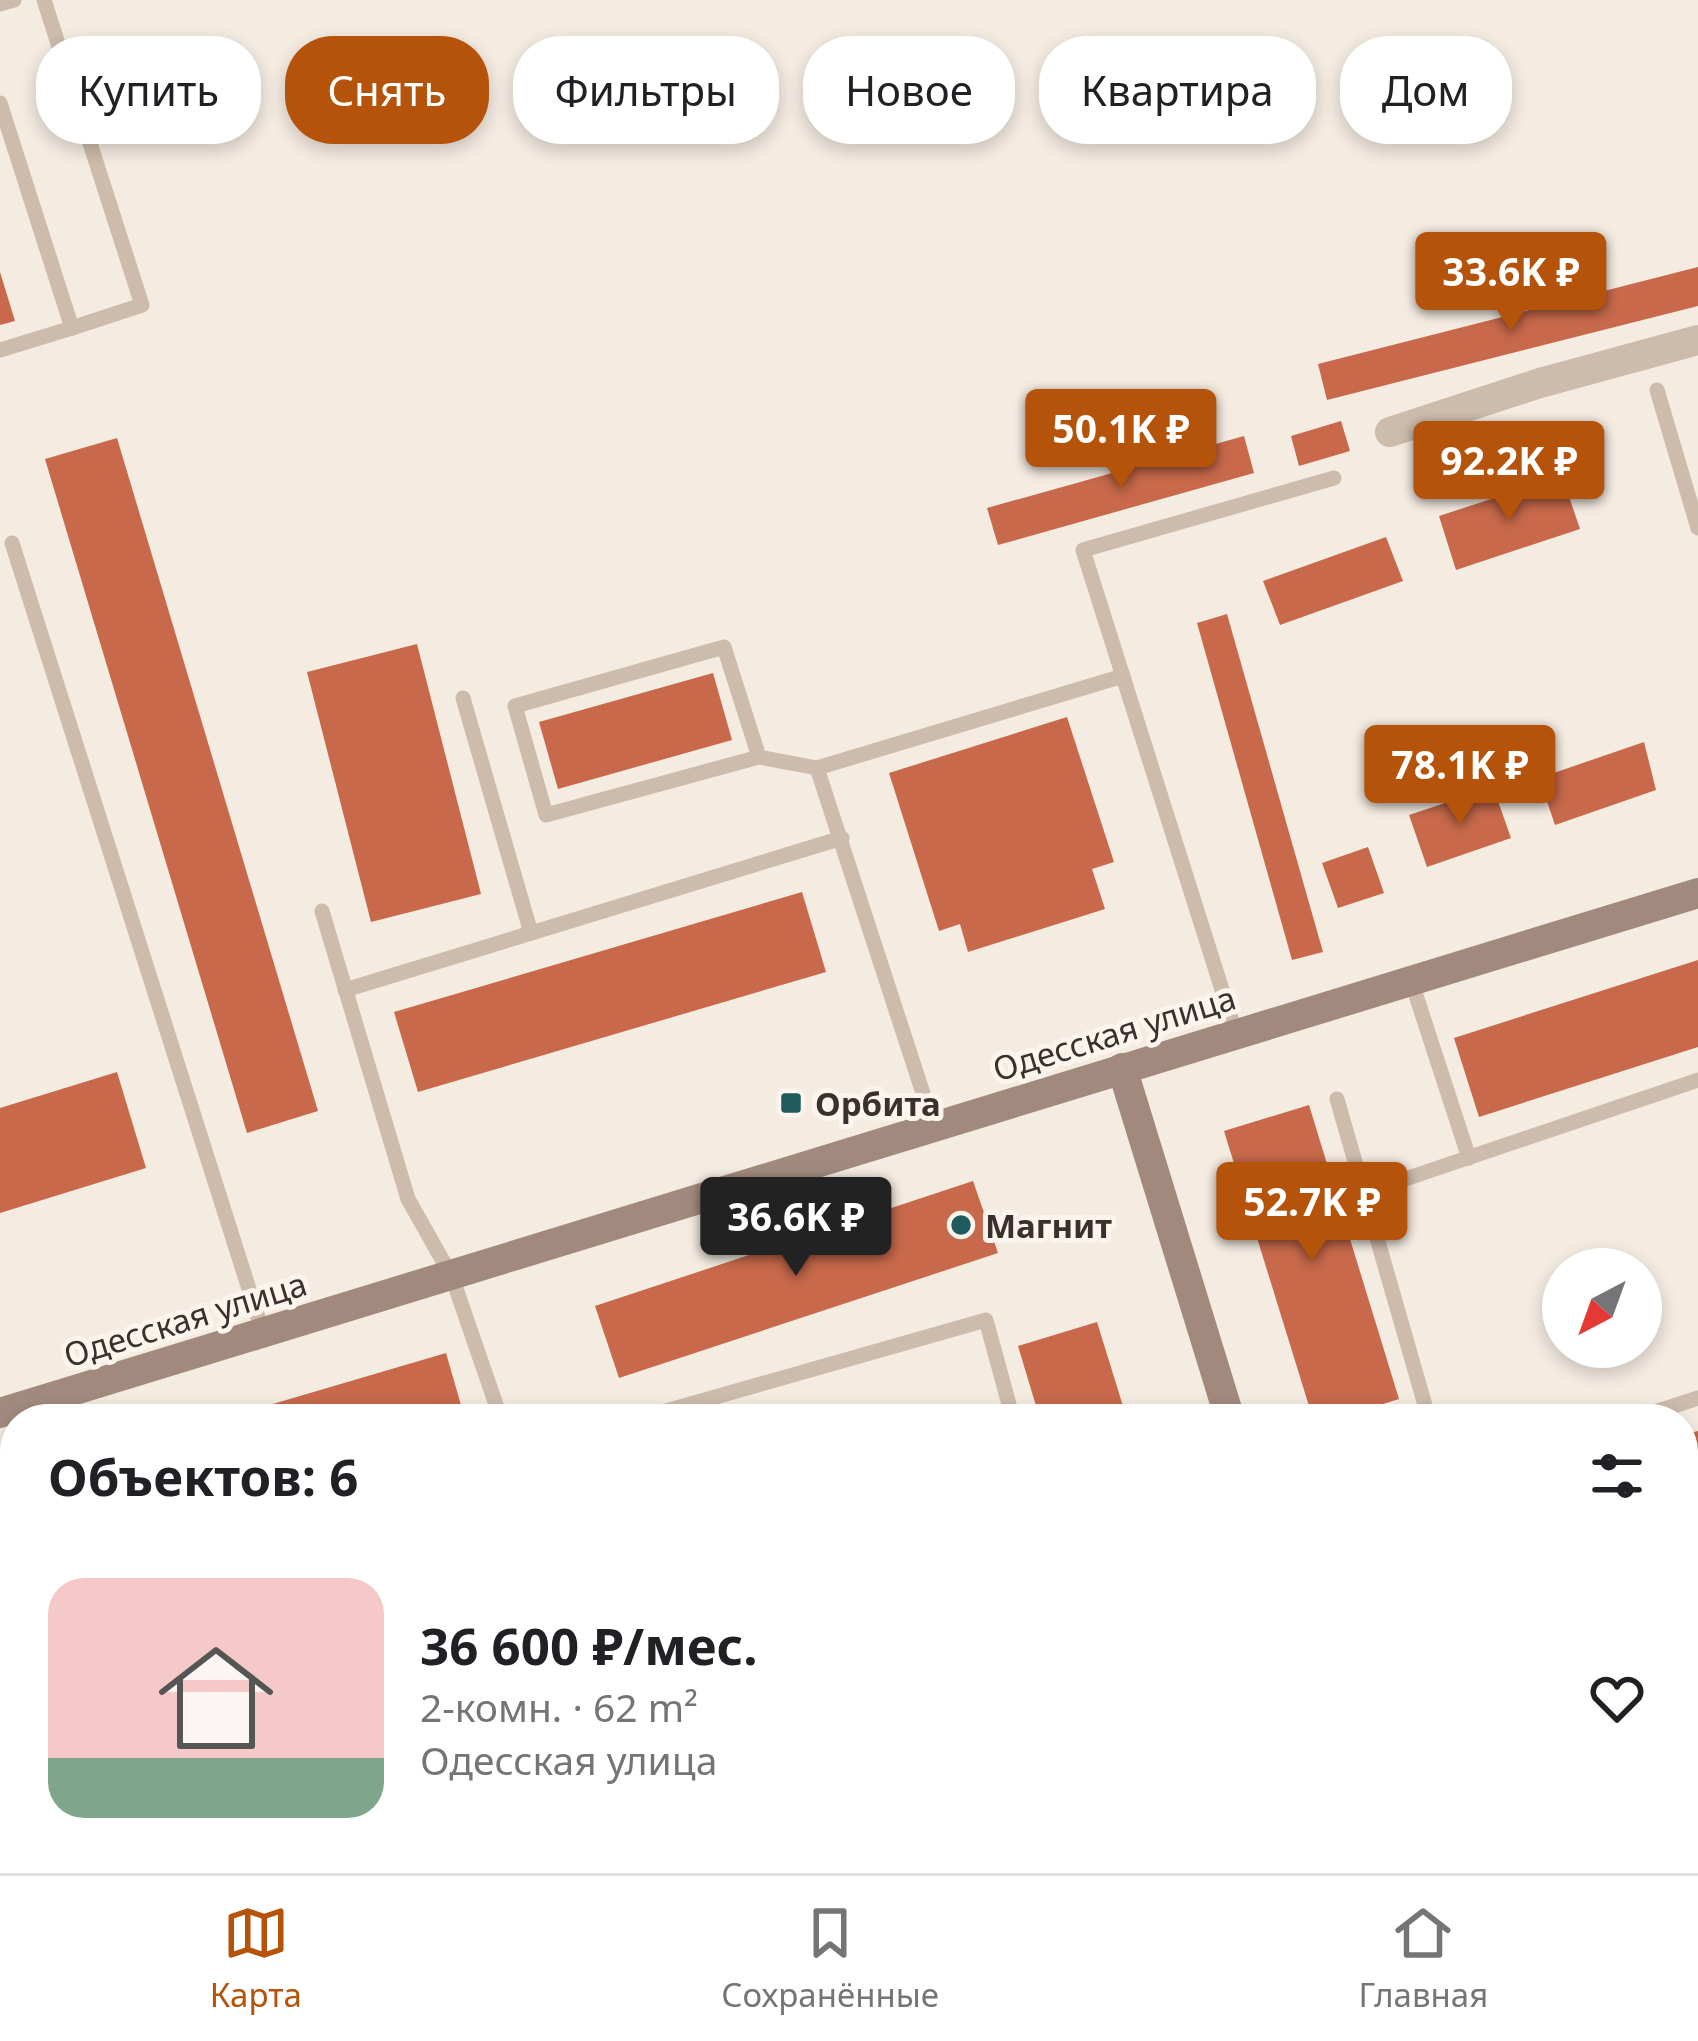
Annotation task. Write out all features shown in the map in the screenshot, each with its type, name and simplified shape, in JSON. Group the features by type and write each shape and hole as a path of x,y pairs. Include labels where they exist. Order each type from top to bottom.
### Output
{"street":[{"path":"1390,432 1540,382 1698,340"},
{"name":"Одесская улица","path":"30,1404 1698,893"},
{"path":"1122,1068 1225,1404"}],"lane":[{"path":"0,4 14,0"},
{"path":"0,350 142,305 44,0"},
{"path":"0,104 72,328"},
{"path":"1657,390 1698,528"},
{"path":"1236,1034 1083,550 1334,478"},
{"path":"12,543 263,1333"},
{"path":"759,758 724,646 515,706 545,815 759,758 817,768 1123,676"},
{"path":"464,698 531,933"},
{"path":"817,768 933,1124"},
{"path":"345,990 842,838"},
{"path":"322,911 407,1199 452,1276 497,1404"},
{"path":"1412,980 1469,1158"},
{"path":"1364,1193 1698,1080"},
{"path":"1337,1099 1425,1404"},
{"path":"691,1404 986,1320 1009,1404"}],"building":[{"path":"1698,267 1698,306 1327,400 1318,364"},
{"path":"0,272 15,321 0,325"},
{"path":"1341,421 1350,451 1299,466 1291,436"},
{"path":"1244,436 1254,473 998,545 987,508"},
{"path":"117,438 318,1111 247,1133 45,459"},
{"path":"1562,476 1580,529 1456,570 1439,516"},
{"path":"1386,537 1403,581 1280,625 1263,581"},
{"path":"1227,614 1323,952 1292,960 1197,623"},
{"path":"417,644 481,894 371,922 307,672"},
{"path":"713,673 732,740 558,789 539,722"},
{"path":"1067,717 1114,862 1092,869 1105,909 968,952 960,924 939,931 889,773"},
{"path":"1644,742 1656,790 1555,825 1539,778"},
{"path":"1493,787 1511,838 1427,867 1409,815"},
{"path":"1368,847 1384,893 1338,908 1322,863"},
{"path":"802,892 826,972 418,1092 394,1012"},
{"path":"1698,960 1698,1047 1479,1117 1454,1038"},
{"path":"117,1072 146,1168 0,1213 0,1108"},
{"path":"1309,1105 1399,1399 1383,1404 1308,1404 1224,1131"},
{"path":"973,1181 998,1253 619,1378 595,1306"},
{"path":"1097,1322 1122,1404 1035,1404 1018,1346"},
{"path":"446,1353 461,1404 273,1404"}],"place":[{"name":"Орбита","path":"791,1103"},
{"name":"Магнит","path":"961,1225"}]}
